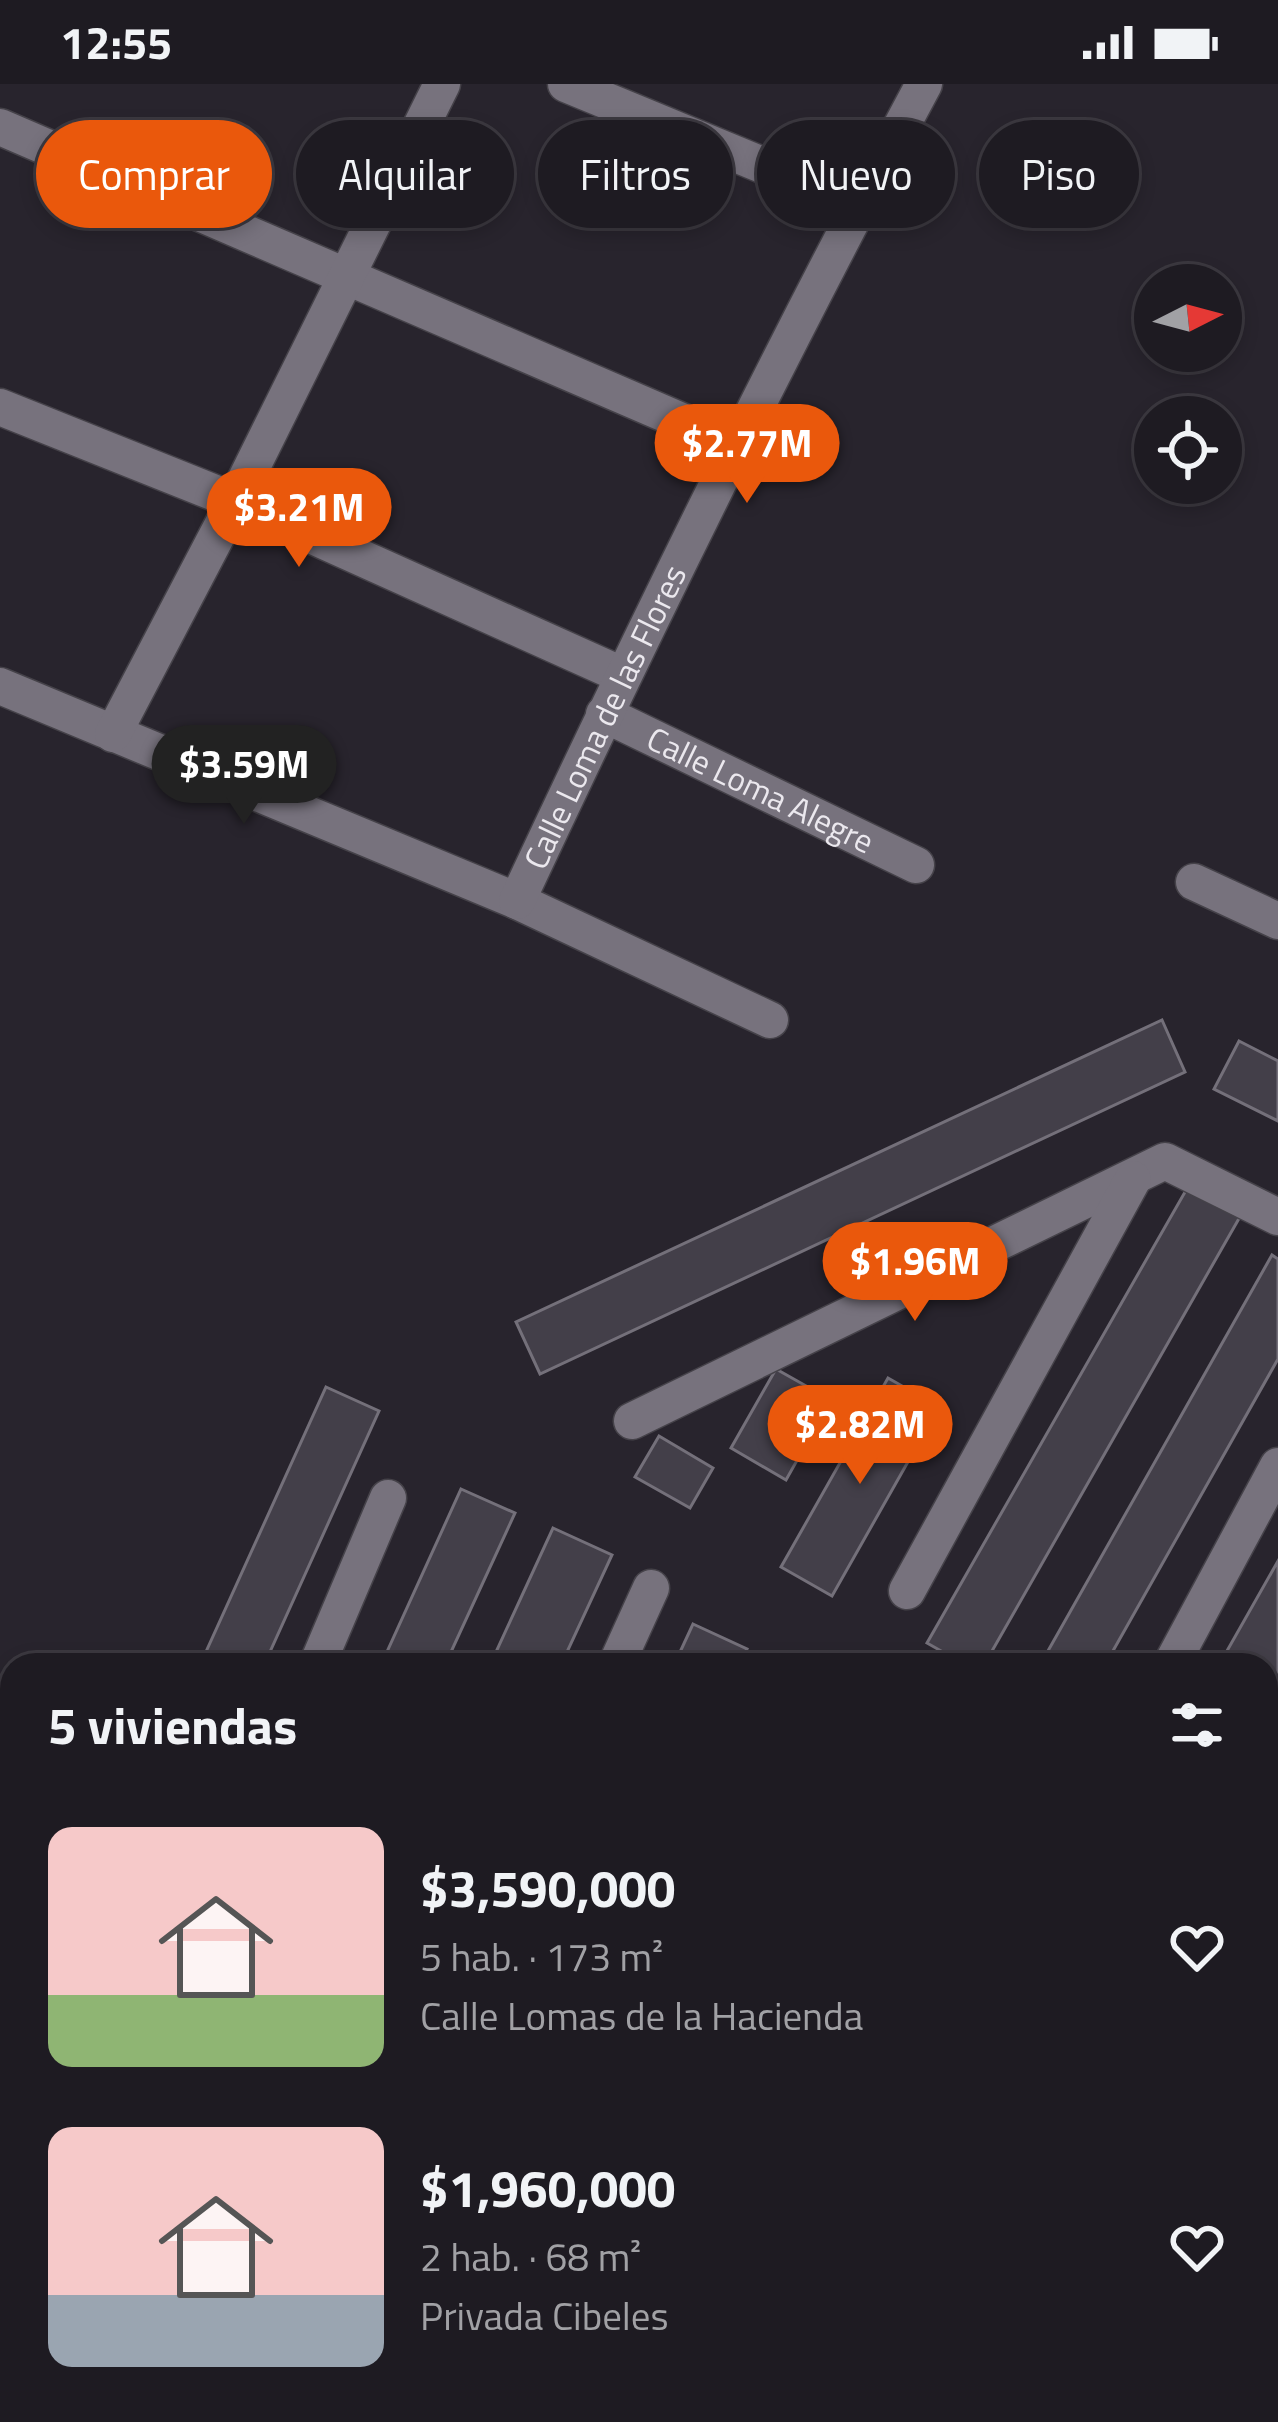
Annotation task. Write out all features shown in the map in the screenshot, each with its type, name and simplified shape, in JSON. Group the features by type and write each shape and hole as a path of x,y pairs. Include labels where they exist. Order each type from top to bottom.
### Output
{"street":[{"path":"112,734 235,501 442,84"},
{"path":"566,84 757,163"},
{"name":"Calle Loma de las Flores","path":"905,120 924,84"},
{"path":"0,128 737,445"},
{"name":"Calle Loma de las Flores","path":"517,901 622,676 847,228"},
{"path":"0,406 235,501 622,676"},
{"path":"0,686 517,901 770,1020"},
{"name":"Calle Loma Alegre","path":"604,714 916,865"},
{"path":"1194,882 1278,921"},
{"path":"632,1420 1165,1161 1278,1217"},
{"path":"907,1591 1133,1179"},
{"path":"1177,1653 1278,1466"},
{"path":"322,1653 388,1498"},
{"path":"621,1653 651,1588"}],"building":[{"path":"1162,1020 1185,1072 540,1374 516,1322"},
{"path":"1239,1041 1278,1061 1278,1121 1214,1089"},
{"path":"1189,1185 1241,1215 991,1653 945,1653 927,1643"},
{"path":"1272,1255 1278,1259 1278,1359 1112,1653 1047,1653"},
{"path":"776,1369 831,1400 786,1480 731,1448"},
{"path":"888,1378 939,1407 832,1596 781,1567"},
{"path":"326,1387 379,1411 269,1653 205,1653"},
{"path":"659,1436 713,1468 690,1508 635,1477"},
{"path":"461,1489 515,1513 451,1653 386,1653"},
{"path":"553,1528 612,1555 567,1653 496,1653"},
{"path":"1278,1561 1278,1653 1226,1653"},
{"path":"693,1624 747,1649 745,1653 680,1653"}]}
